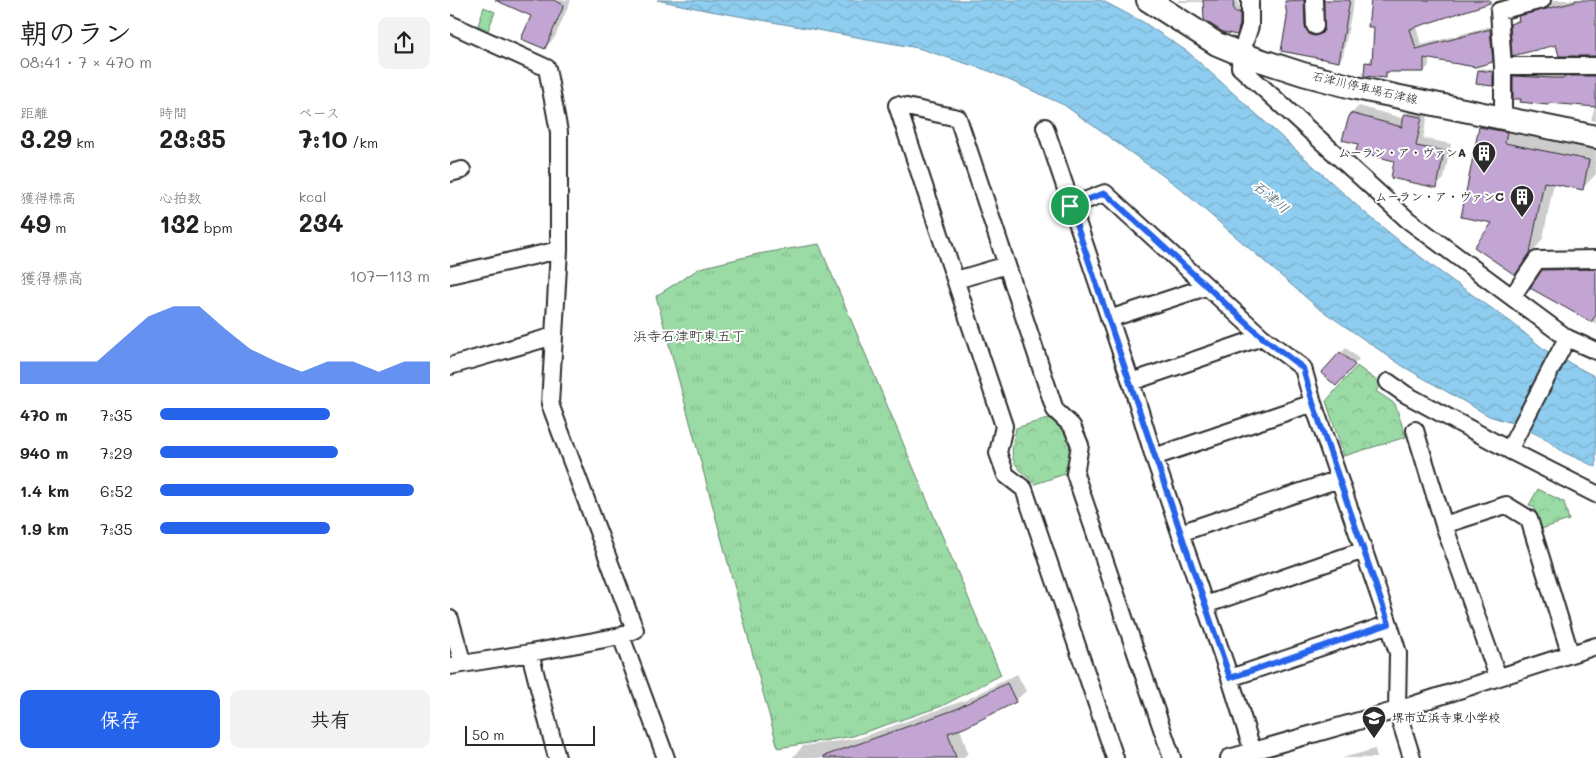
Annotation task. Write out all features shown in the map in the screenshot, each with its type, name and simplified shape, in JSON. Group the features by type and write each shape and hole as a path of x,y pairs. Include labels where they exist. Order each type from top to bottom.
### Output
{"main road":[{"name":"石津川停車場石津線","path":"1148,0 1217,44 1241,54 1303,74 1356,88 1596,137"}],"street":[{"path":"1250,0 1250,26 1241,54 1240,67 1408,220 1567,338 1596,351"},
{"path":"1314,0 1315,26"},
{"path":"1503,117 1503,66 1499,11 1542,0"},
{"path":"450,24 547,68 559,132 559,250 550,404 635,630 622,636 530,654 456,665 450,619"},
{"path":"1503,66 1596,66"},
{"path":"1115,758 1024,490 1006,475 998,453 1004,426 898,105 958,118 1055,410 1072,426 1080,445 1075,474 1172,758"},
{"path":"1045,127 1070,206 1131,382 1154,457 1230,678 1253,752"},
{"path":"1070,206 1105,193 1262,337 1303,368 1313,403 1398,654 1398,710 1412,758"},
{"path":"450,275 559,250"},
{"path":"1512,297 1537,260 1596,259"},
{"path":"956,280 1007,265"},
{"path":"1109,319 1206,287"},
{"path":"450,366 554,336"},
{"path":"1131,382 1262,337"},
{"path":"1509,450 1567,338"},
{"path":"1388,382 1405,394 1596,494"},
{"path":"1154,457 1313,403"},
{"path":"1416,430 1444,525 1498,677"},
{"path":"1180,533 1339,479"},
{"path":"1444,525 1506,505 1529,519 1570,653"},
{"path":"1205,605 1364,550"},
{"path":"1230,678 1389,624"},
{"path":"622,636 666,758"},
{"path":"1229,758 1398,710 1596,646"},
{"path":"530,654 557,758"}],"green space":[{"path":"484,7 495,12 487,33 477,29"},
{"path":"819,244 1001,675 942,706 853,736 778,748 656,296 700,268 758,254"},
{"path":"1357,366 1381,384 1376,391 1395,404 1406,437 1344,456 1326,401"},
{"path":"1049,418 1063,432 1069,442 1070,448 1065,474 1035,484 1020,470 1014,460 1012,447 1016,428"},
{"path":"1538,489 1564,502 1569,520 1541,529 1534,507 1529,505"}],"water":[{"name":"石津川","path":"657,0 1101,0 1143,22 1188,52 1363,211 1397,239 1511,322 1545,350 1596,377 1596,467 1563,452 1546,439 1518,425 1489,416 1404,367 1317,307 1176,185 1064,105 989,71 918,48"}],"building":[{"path":"495,0 554,0 564,5 545,49 521,39 531,16"},
{"path":"1203,0 1233,0 1234,12 1240,12 1240,24 1237,35 1223,32 1204,19"},
{"path":"1304,0 1305,27 1310,35 1315,36 1321,34 1324,30 1324,0 1350,0 1339,62 1281,51 1287,18 1285,1"},
{"path":"1371,0 1490,0 1490,3 1410,29 1416,49 1490,29 1493,62 1475,67 1424,58 1424,72 1386,72 1386,78 1364,76 1365,62 1372,63 1374,27 1368,27"},
{"path":"1575,0 1596,0 1596,56 1559,56 1556,45 1512,56 1510,24 1519,21 1518,16 1575,2"},
{"path":"1478,70 1493,72 1493,86 1476,84"},
{"path":"1513,76 1565,78 1564,76 1596,76 1596,107 1520,102 1521,99 1513,99"},
{"path":"1350,113 1402,127 1404,114 1422,117 1416,146 1444,151 1437,188 1391,178 1394,161 1356,151 1358,144 1342,140"},
{"path":"1479,127 1507,132 1505,143 1589,160 1583,190 1544,182 1530,253 1515,275 1474,247 1492,223 1461,217"},
{"path":"1596,269 1596,315 1591,322 1530,288 1542,270"},
{"path":"1340,352 1355,365 1336,386 1321,373"},
{"path":"1007,683 1016,702 964,728 948,733 956,758 824,758 824,756 954,710"}],"place":[{"name":"ムーラン・ア・ヴァンA","path":"1484,174"},
{"name":"ムーラン・ア・ヴァンC","path":"1522,218"},
{"name":"堺市立浜寺東小学校","path":"1374,739"}],"district":[{"name":"浜寺石津町東五丁","path":"689,336"}],"route":[{"path":"1105,193 1262,337 1303,368 1313,403 1389,624 1230,678 1070,206 1105,193"}]}
